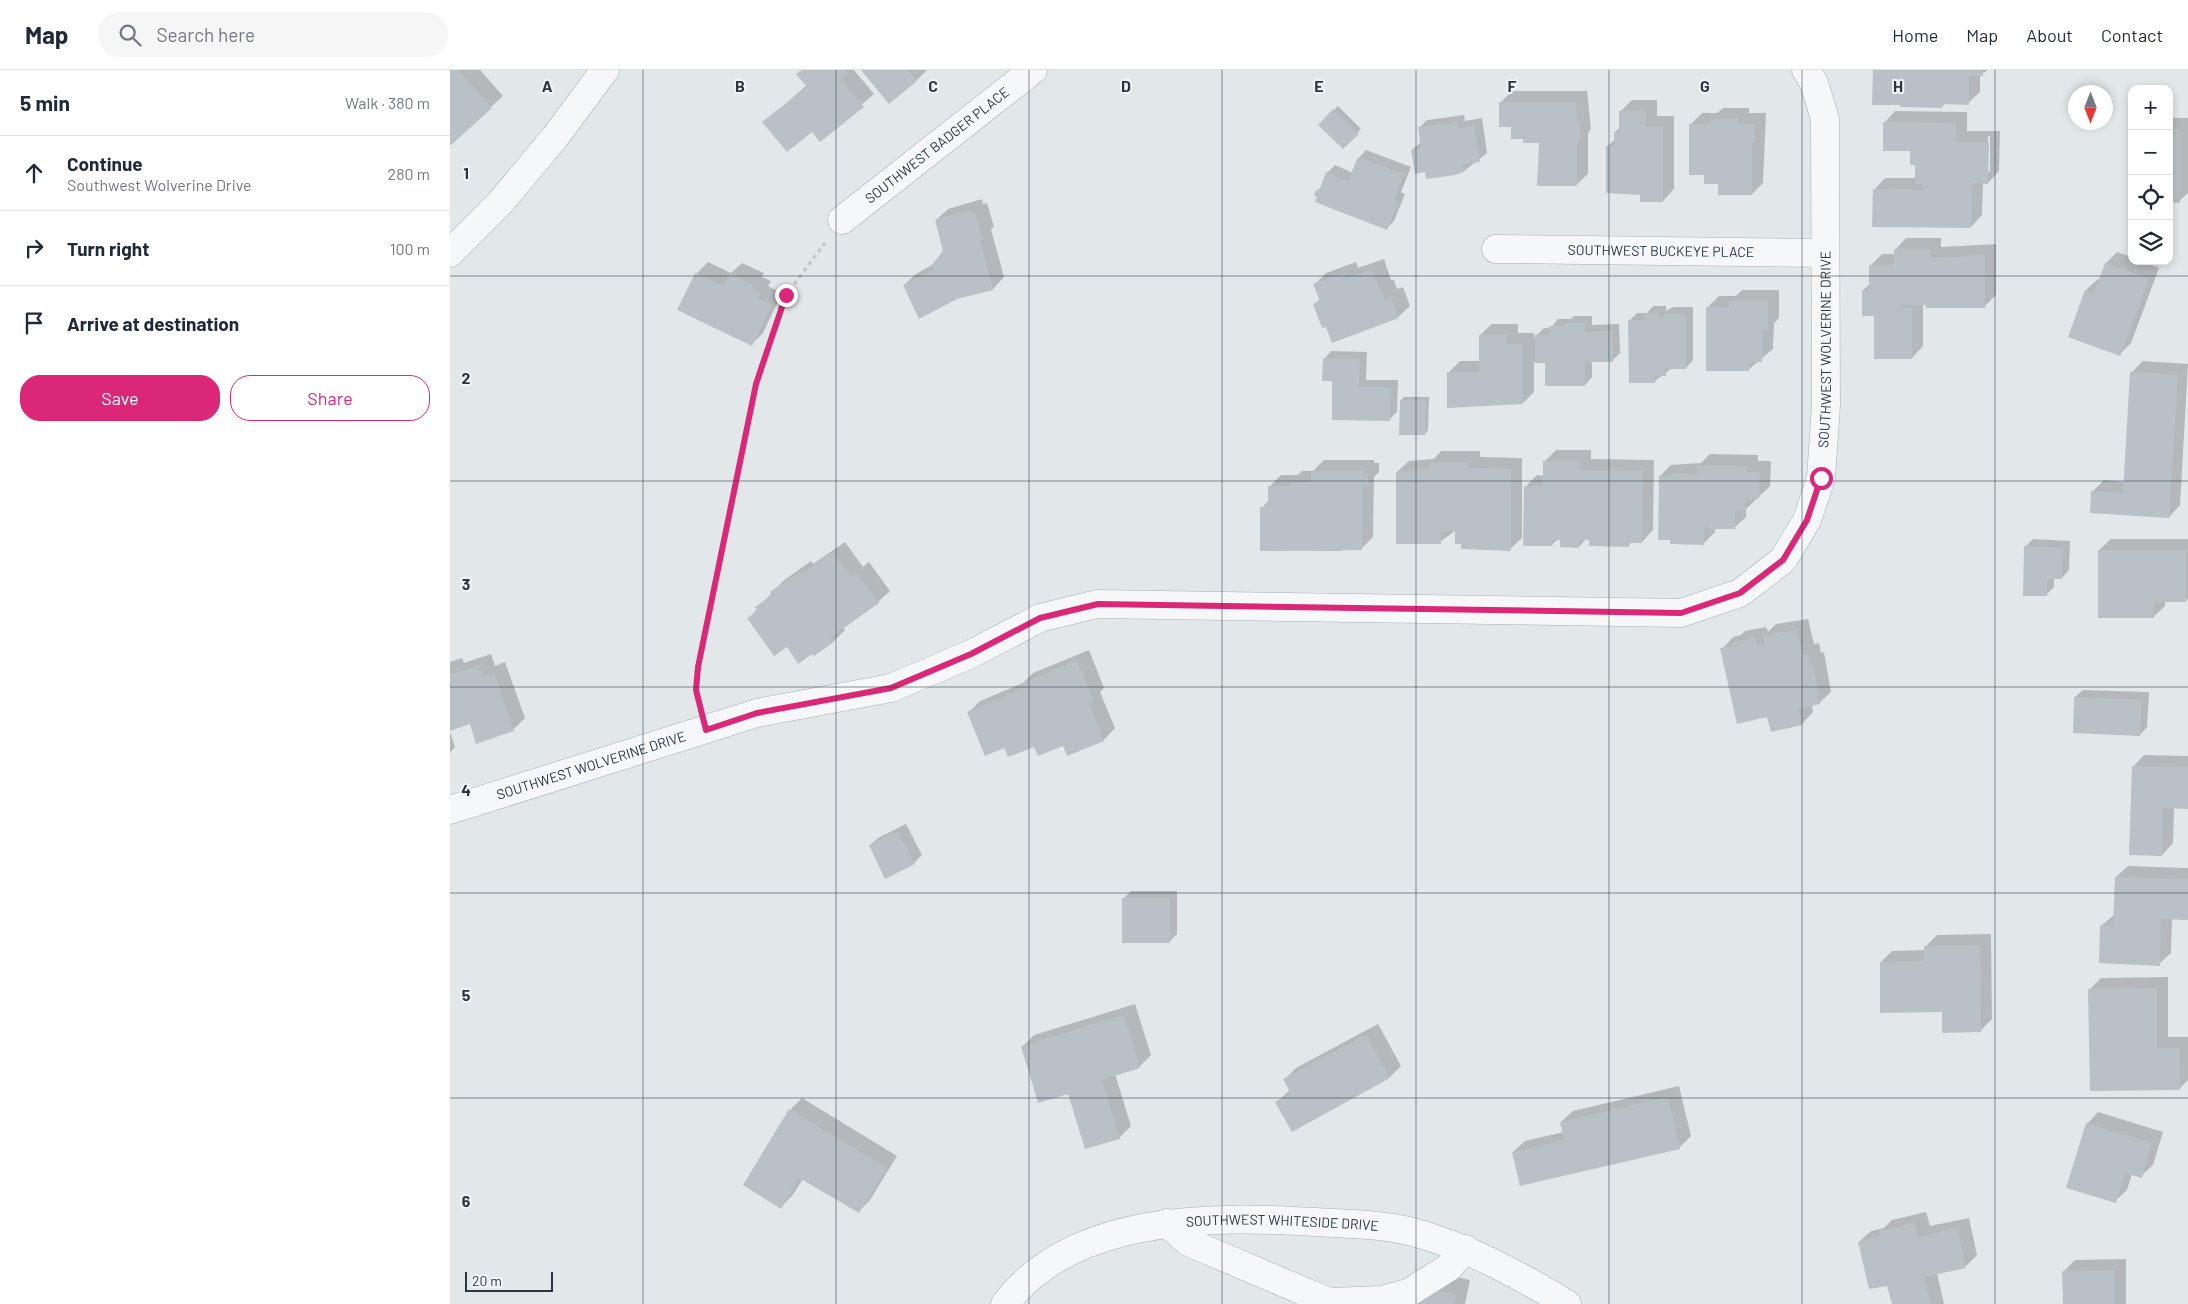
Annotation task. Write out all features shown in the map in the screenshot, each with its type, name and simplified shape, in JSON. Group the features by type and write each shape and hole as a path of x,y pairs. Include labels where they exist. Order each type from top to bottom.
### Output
{"street":[{"path":"450,253 500,203 555,137 604,70"},
{"name":"SOUTHWEST BADGER PLACE","path":"842,220 1032,70"},
{"name":"SOUTHWEST WOLVERINE DRIVE","path":"450,810 757,713 891,688 971,654 1040,618 1098,604 1681,613 1740,593 1783,560 1807,520 1821,478 1826,405 1825,119 1814,83 1806,70"},
{"name":"SOUTHWEST BUCKEYE PLACE","path":"1496,249 1825,254"},
{"name":"SOUTHWEST WHITESIDE DRIVE","path":"1006,1304 1013,1294 1043,1268 1066,1254 1106,1237 1140,1227 1167,1223 1274,1219 1376,1226 1412,1232 1466,1249 1567,1304"},
{"path":"1167,1223 1188,1242 1329,1302 1382,1300 1408,1293 1448,1268 1466,1249"}],"path":[{"path":"706,730 696,690 698,667 756,384 786,295 842,220"}],"building":[{"path":"450,70 458,70 492,108 450,146"},
{"path":"802,70 846,70 848,73 841,79 864,107 820,142 812,132 787,152 762,122 807,87 796,74"},
{"path":"861,70 908,70 917,81 889,104"},
{"path":"1873,70 1983,70 1983,76 1969,76 1969,105 1942,104 1942,108 1900,107 1900,105 1872,105"},
{"path":"1499,102 1576,102 1577,121 1580,121 1580,142 1577,142 1577,186 1537,186 1539,143 1523,143 1523,139 1511,139 1511,127 1499,127"},
{"path":"1333,109 1359,134 1343,149 1318,125"},
{"path":"1619,111 1646,111 1646,127 1663,127 1663,202 1640,202 1640,195 1606,193 1606,146 1614,146 1614,132 1619,132"},
{"path":"1710,119 1738,119 1738,124 1755,124 1755,143 1752,143 1752,195 1718,195 1718,184 1704,184 1704,175 1689,175 1689,124 1710,124"},
{"path":"1457,122 1458,128 1474,125 1480,162 1463,165 1464,172 1455,175 1426,179 1425,172 1415,174 1411,150 1421,148 1418,127"},
{"path":"1883,122 1956,123 1956,142 1989,142 1988,184 1972,183 1971,228 1872,227 1873,189 1923,190 1923,184 1915,184 1915,165 1910,165 1910,151 1883,151"},
{"path":"2173,129 2180,129 2180,203 2173,203"},
{"path":"1358,157 1404,174 1394,200 1398,202 1387,230 1315,202 1317,197 1314,196 1316,190 1319,191 1326,172 1348,181"},
{"path":"971,210 972,214 975,213 983,239 980,240 993,290 957,299 919,319 903,285 935,269 931,266 943,251 935,220"},
{"path":"1894,249 1930,249 1930,258 1985,255 1985,308 1926,308 1926,305 1900,305 1900,308 1912,308 1912,359 1874,359 1874,316 1862,316 1862,290 1869,290 1869,265 1894,265"},
{"path":"2105,263 2149,279 2120,356 2068,337 2085,290 2094,293"},
{"path":"1372,269 1380,291 1382,291 1385,299 1391,297 1399,318 1332,343 1326,327 1322,328 1313,304 1320,301 1313,284 1345,273 1347,279"},
{"path":"695,273 723,286 730,273 754,285 752,289 760,293 758,298 772,305 752,346 677,310"},
{"path":"1729,301 1768,301 1768,330 1763,330 1762,362 1749,362 1749,371 1706,371 1706,307 1729,308"},
{"path":"1644,313 1659,313 1659,318 1664,317 1664,314 1686,314 1686,369 1666,369 1666,376 1655,376 1655,383 1629,383 1628,320 1645,320"},
{"path":"1565,323 1585,323 1585,332 1612,331 1613,362 1585,362 1585,386 1545,386 1545,363 1535,363 1535,335 1550,335 1549,326 1565,326"},
{"path":"1479,335 1507,335 1507,344 1523,344 1523,404 1447,408 1447,372 1479,372"},
{"path":"1323,358 1360,359 1359,387 1391,387 1390,421 1332,420 1332,381 1322,381"},
{"path":"2130,372 2178,375 2169,518 2090,513 2091,491 2123,493"},
{"path":"1400,400 1426,400 1425,435 1399,435"},
{"path":"1543,461 1580,461 1580,470 1643,471 1642,543 1629,543 1629,547 1589,546 1589,540 1579,540 1579,548 1560,547 1560,540 1553,540 1552,546 1523,546 1524,486 1543,487"},
{"path":"1429,462 1469,462 1469,468 1511,469 1511,551 1461,549 1461,544 1455,544 1455,531 1441,531 1441,544 1396,544 1396,472 1429,469"},
{"path":"1697,465 1747,466 1747,472 1760,472 1759,499 1746,498 1745,511 1735,511 1735,529 1710,529 1710,527 1704,527 1704,545 1670,544 1670,540 1658,540 1659,476 1671,476 1671,473 1697,474"},
{"path":"1311,471 1363,471 1363,474 1368,474 1368,485 1363,485 1362,550 1260,551 1260,507 1268,507 1268,486 1290,486 1290,482 1311,482"},
{"path":"2024,546 2063,548 2062,579 2047,579 2047,596 2023,596"},
{"path":"2098,550 2186,550 2186,602 2154,602 2154,618 2098,618"},
{"path":"833,552 851,577 857,573 879,603 831,637 834,642 814,656 812,654 798,664 787,647 774,656 747,618 758,611 755,607 772,595 770,592"},
{"path":"1797,630 1803,655 1808,654 1810,664 1813,663 1820,704 1799,709 1802,725 1771,732 1767,717 1737,724 1720,648 1733,646 1732,643 1755,637 1757,646 1765,645 1763,635"},
{"path":"1077,660 1094,701 1089,703 1104,741 1067,756 1063,746 1038,756 1034,747 1008,757 1004,748 985,756 967,712 1021,689 1020,684"},
{"path":"479,665 484,676 494,673 514,731 476,744 470,724 450,731 450,668 452,674"},
{"path":"2074,697 2142,700 2140,736 2073,733"},
{"path":"2132,766 2188,767 2188,809 2163,808 2162,856 2129,855"},
{"path":"898,831 915,864 885,879 869,845"},
{"path":"2115,877 2188,879 2188,920 2161,919 2160,966 2099,963 2100,925 2113,926"},
{"path":"1122,898 1170,898 1170,943 1122,943"},
{"path":"1980,945 1981,1032 1942,1033 1942,1012 1880,1013 1880,962 1924,961 1924,946"},
{"path":"2157,988 2157,1048 2179,1048 2180,1090 2090,1091 2088,989"},
{"path":"1124,1015 1140,1068 1102,1080 1120,1139 1085,1149 1068,1094 1038,1103 1021,1046"},
{"path":"1366,1034 1390,1078 1292,1132 1275,1102 1291,1094 1283,1079"},
{"path":"1668,1097 1680,1149 1520,1186 1512,1152 1564,1140 1560,1122"},
{"path":"789,1109 887,1168 859,1213 799,1178 781,1209 743,1185"},
{"path":"2086,1123 2152,1143 2142,1178 2125,1173 2116,1203 2066,1188"},
{"path":"1915,1223 1918,1237 1957,1228 1966,1268 1924,1277 1931,1304 1892,1304 1887,1286 1869,1289 1858,1242 1880,1237 1879,1231"},
{"path":"2115,1270 2115,1304 2063,1304 2062,1271"},
{"path":"1412,1285 1456,1295 1454,1304 1408,1304"}],"route":[{"path":"786,295 756,384 698,667 696,690 706,730 757,713 891,688 971,654 1040,618 1098,604 1681,613 1740,593 1783,560 1807,520 1821,478"}]}
